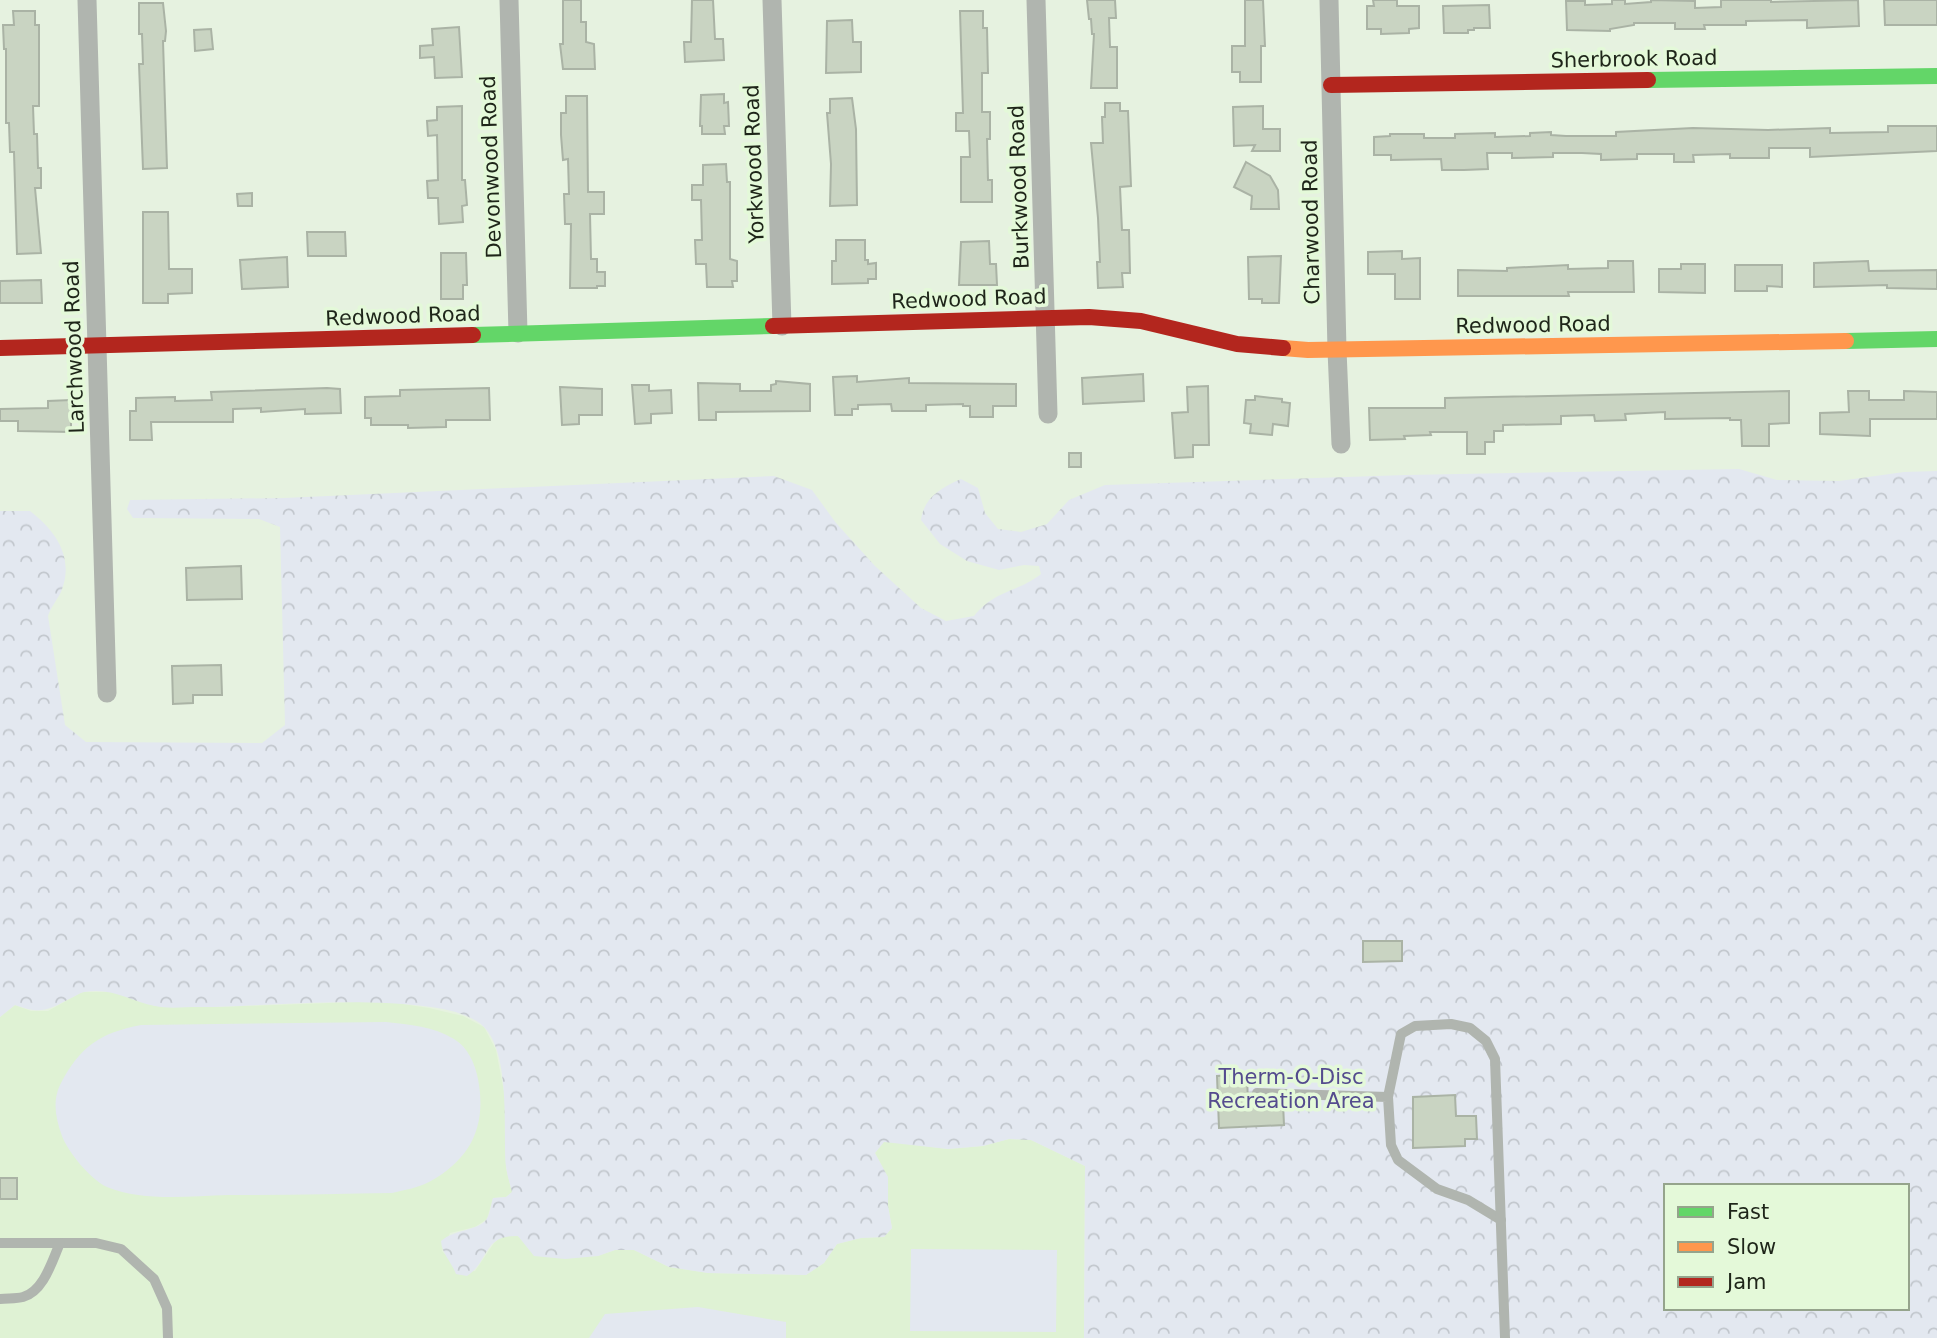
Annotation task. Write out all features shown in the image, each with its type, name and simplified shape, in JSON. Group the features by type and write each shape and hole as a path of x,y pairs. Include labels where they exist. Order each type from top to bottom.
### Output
{"street":[{"name":"Larchwood Road","path":"87,0 107,693"},
{"name":"Devonwood Road","path":"509,0 518,333"},
{"name":"Yorkwood Road","path":"772,0 782,326"},
{"name":"Burkwood Road","path":"1036,0 1048,414"},
{"name":"Charwood Road","path":"1329,0 1341,444"},
{"name":"Sherbrook Road","path":"1331,85 1937,76"},
{"name":"Redwood Road","path":"0,348 1089,317 1141,321 1237,344 1337,350 1937,339"}],"lane":[{"path":"1501,1220 1468,1200 1437,1189 1398,1160 1391,1146 1388,1097 1401,1034 1415,1026 1451,1024 1470,1028 1486,1041 1495,1059 1501,1220 1505,1338"},
{"path":"1257,1093 1388,1097"},
{"path":"0,1243 96,1243 121,1249 154,1279 167,1308 168,1338"},
{"path":"0,1299 23,1297 35,1290 46,1275 60,1243"}],"shaded area":[{"path":"82,992 118,992 155,1006 216,1007 383,1001 463,1016 484,1027 496,1050 505,1097 506,1168 512,1192 506,1197 493,1198 487,1219 475,1227 450,1233 442,1251 451,1261 456,1273 475,1271 502,1236 517,1236 598,1256 615,1250 634,1250 669,1267 708,1273 806,1275 824,1263 837,1244 861,1238 884,1237 892,1228 888,1206 888,1178 875,1153 884,1141 948,1149 983,1146 1009,1139 1031,1140 1085,1166 1084,1338 0,1338 0,1017 15,1005 31,1011 48,1011"}],"green space":[{"name":"Therm-O-Disc Recreation Area","path":"1739,469 1777,480 1839,481 1904,472 1937,471 1937,1338 1084,1338 1085,1166 1031,1140 1009,1139 983,1146 948,1149 884,1142 875,1153 888,1177 888,1206 892,1228 884,1237 861,1238 837,1244 824,1263 806,1275 708,1273 669,1267 634,1250 615,1250 598,1256 565,1259 534,1256 518,1236 506,1237 492,1244 480,1263 467,1276 456,1274 441,1241 482,1224 489,1215 493,1198 506,1197 512,1192 506,1166 504,1094 498,1055 493,1040 484,1027 463,1015 431,1007 392,1003 165,1007 113,993 94,991 82,993 43,1010 31,1010 15,1005 0,1017 0,511 30,511 55,536 64,557 65,580 48,616 65,725 86,742 262,743 285,725 280,527 259,519 133,518 127,509 130,500 284,498 774,476 812,490 836,523 875,566 921,608 946,621 974,616 990,601 1041,574 1039,566 1024,565 999,570 967,561 940,544 921,520 926,505 935,494 961,479 978,488 985,513 998,529 1021,532 1047,524 1069,500 1105,485 1406,475"},
{"path":"386,1022 430,1029 454,1039 470,1056 478,1079 480,1112 473,1140 456,1163 420,1186 392,1193 167,1197 136,1195 107,1187 94,1178 75,1157 62,1136 56,1110 60,1085 75,1060 84,1051 114,1032 141,1025"},
{"path":"911,1249 1057,1250 1056,1332 910,1331"},
{"path":"698,1307 786,1322 786,1338 589,1338 605,1314"}],"building":[{"path":"563,0 581,0 581,22 586,22 586,42 594,44 595,69 563,69 560,44 563,44"},
{"path":"692,0 713,0 715,39 723,39 724,60 685,62 684,42 691,42"},
{"path":"1087,0 1115,0 1116,18 1109,18 1110,47 1117,47 1117,88 1091,88 1094,34"},
{"path":"1245,0 1263,0 1265,46 1261,46 1261,82 1240,82 1240,72 1232,72 1232,46 1245,46"},
{"path":"1373,0 1397,0 1397,6 1419,6 1419,28 1409,29 1409,33 1381,34 1381,29 1367,29 1367,6 1374,6"},
{"path":"1612,0 1625,0 1625,4 1651,0 1695,1 1695,8 1721,7 1721,0 1858,0 1859,26 1807,28 1807,20 1746,21 1746,25 1704,25 1705,29 1675,29 1675,23 1634,23 1610,31 1567,30 1566,1 1585,1 1585,5 1612,4"},
{"path":"1884,0 1937,0 1937,25 1885,25"},
{"path":"139,3 163,3 166,31 163,41 167,168 143,169 139,64 143,64"},
{"path":"1489,5 1490,28 1474,28 1468,30 1468,33 1444,33 1443,6"},
{"path":"13,11 35,11 35,25 39,25 39,106 33,106 38,168 41,168 41,188 35,188 41,253 17,254 14,152 10,152 9,123 6,123 6,49 3,25 14,25"},
{"path":"960,11 983,11 983,28 987,28 988,73 982,73 982,112 990,112 990,139 987,139 988,180 992,180 992,202 961,202 961,157 970,157 969,131 956,131 956,113 963,113"},
{"path":"852,20 853,42 861,42 861,72 826,73 827,21"},
{"path":"459,27 462,77 435,78 434,57 420,58 420,46 433,45 432,29"},
{"path":"211,29 213,49 195,51 194,30"},
{"path":"724,94 724,103 728,102 729,126 724,126 725,134 702,134 701,95"},
{"path":"566,96 587,96 588,192 604,192 604,214 590,214 591,259 597,259 597,272 605,272 605,286 597,288 570,288 571,224 565,224 564,194 569,194 568,159 563,160 561,135 561,113 566,113"},
{"path":"852,98 856,129 857,205 830,206 831,164 827,113 830,113 830,99"},
{"path":"1105,103 1120,103 1120,111 1128,111 1131,186 1120,187 1122,230 1129,230 1130,273 1122,273 1123,287 1098,288 1098,218 1091,143 1103,143 1102,117 1105,117"},
{"path":"462,106 462,180 465,180 467,205 462,206 463,222 439,224 438,198 428,198 427,181 438,180 437,135 428,136 427,121 437,120 437,107"},
{"path":"1263,106 1263,129 1280,129 1280,151 1252,151 1255,145 1234,146 1233,107"},
{"path":"1888,126 1937,126 1937,151 1810,157 1810,148 1769,148 1769,158 1730,158 1730,154 1693,155 1694,162 1674,162 1674,154 1637,154 1637,159 1601,160 1601,154 1553,153 1553,157 1512,158 1512,153 1487,153 1488,169 1464,170 1442,170 1441,159 1391,160 1391,155 1374,155 1374,137 1390,134 1424,134 1424,138 1455,138 1455,134 1495,133 1495,137 1530,136 1530,133 1551,132 1551,135 1566,136 1616,136 1616,132 1693,128 1830,128 1830,133 1888,132"},
{"path":"1246,162 1270,176 1278,190 1279,209 1251,209 1252,196 1234,187"},
{"path":"726,164 727,182 730,182 730,259 737,261 737,281 732,281 733,287 707,287 706,264 696,264 695,240 702,240 701,200 692,200 692,185 703,185 703,165"},
{"path":"252,193 252,206 238,206 237,194"},
{"path":"143,212 168,212 169,269 192,269 192,293 168,294 168,303 143,303"},
{"path":"307,232 345,232 346,256 308,256"},
{"path":"836,240 865,240 865,260 868,260 868,264 876,263 876,279 868,279 868,283 832,284"},
{"path":"989,241 990,264 996,264 997,285 959,285 961,242"},
{"path":"1402,251 1402,259 1420,258 1420,299 1395,299 1395,274 1368,274 1368,252"},
{"path":"441,253 466,253 467,285 463,285 463,299 441,299"},
{"path":"1281,256 1279,303 1262,303 1262,299 1249,299 1248,257"},
{"path":"287,257 288,287 242,289 240,260"},
{"path":"1608,261 1633,261 1634,292 1568,292 1569,296 1458,296 1458,270 1507,271 1507,268 1568,265 1568,269 1608,268"},
{"path":"1868,261 1869,271 1937,270 1937,289 1887,288 1887,285 1814,287 1814,263"},
{"path":"1681,264 1705,264 1705,293 1659,292 1659,269 1681,269"},
{"path":"1735,265 1782,265 1782,287 1767,286 1767,291 1735,291"},
{"path":"41,280 42,303 0,303 0,281"},
{"path":"1143,374 1144,401 1083,404 1082,378"},
{"path":"857,376 857,382 909,378 909,383 1016,384 1016,406 993,406 993,417 970,417 970,406 963,404 926,405 926,411 892,411 891,404 858,405 858,409 852,409 852,415 835,415 833,377"},
{"path":"776,381 810,384 810,411 716,412 716,420 699,420 698,383 740,384 740,391 771,391 771,385 776,384"},
{"path":"632,385 649,385 649,391 671,390 672,413 651,414 651,423 635,424"},
{"path":"1208,386 1209,445 1193,445 1193,457 1175,458 1172,413 1188,412 1187,387"},
{"path":"560,387 602,389 602,415 579,415 579,424 562,425"},
{"path":"489,388 490,420 446,420 446,427 408,428 408,425 371,425 371,418 365,418 365,397 400,396 400,390"},
{"path":"340,389 341,413 305,414 305,409 261,412 261,408 233,409 233,422 151,422 152,440 130,440 130,411 136,411 136,398 212,400 211,392"},
{"path":"1789,391 1789,423 1769,424 1769,446 1742,446 1741,420 1665,419 1665,412 1625,414 1626,420 1595,421 1594,415 1561,416 1561,424 1503,425 1503,431 1494,431 1494,442 1485,442 1485,454 1467,454 1467,432 1430,432 1431,435 1404,436 1405,439 1370,440 1369,408 1445,408 1445,398"},
{"path":"1848,391 1869,391 1869,400 1904,400 1904,391 1937,392 1937,419 1870,419 1870,436 1820,434 1820,413 1849,412"},
{"path":"1255,396 1282,399 1282,402 1290,403 1288,426 1273,424 1272,435 1250,433 1251,424 1244,423 1246,400 1255,400"},
{"path":"71,400 71,432 18,431 18,421 0,421 0,409 48,408 48,401"},
{"path":"1069,453 1081,453 1081,467 1069,467"},
{"path":"241,566 242,599 187,600 186,568"},
{"path":"221,665 222,695 193,695 193,703 173,704 172,666"},
{"path":"1363,941 1402,941 1402,961 1363,962"},
{"path":"1247,1074 1248,1105 1283,1103 1284,1125 1219,1128 1217,1076"},
{"path":"1455,1095 1456,1116 1476,1116 1477,1139 1465,1139 1465,1146 1413,1148 1413,1097"},
{"path":"0,1178 17,1178 17,1199 0,1199"}],"traffic: fast":[{"path":"1648,80 1937,76"},
{"path":"473,335 773,326"},
{"path":"1846,341 1937,339"}],"traffic: slow":[{"path":"1283,348 1308,350 1846,341"}],"traffic: jam":[{"path":"1331,85 1648,80"},
{"path":"773,326 1089,317 1141,321 1237,344 1283,348"},
{"path":"0,348 473,335"}]}
